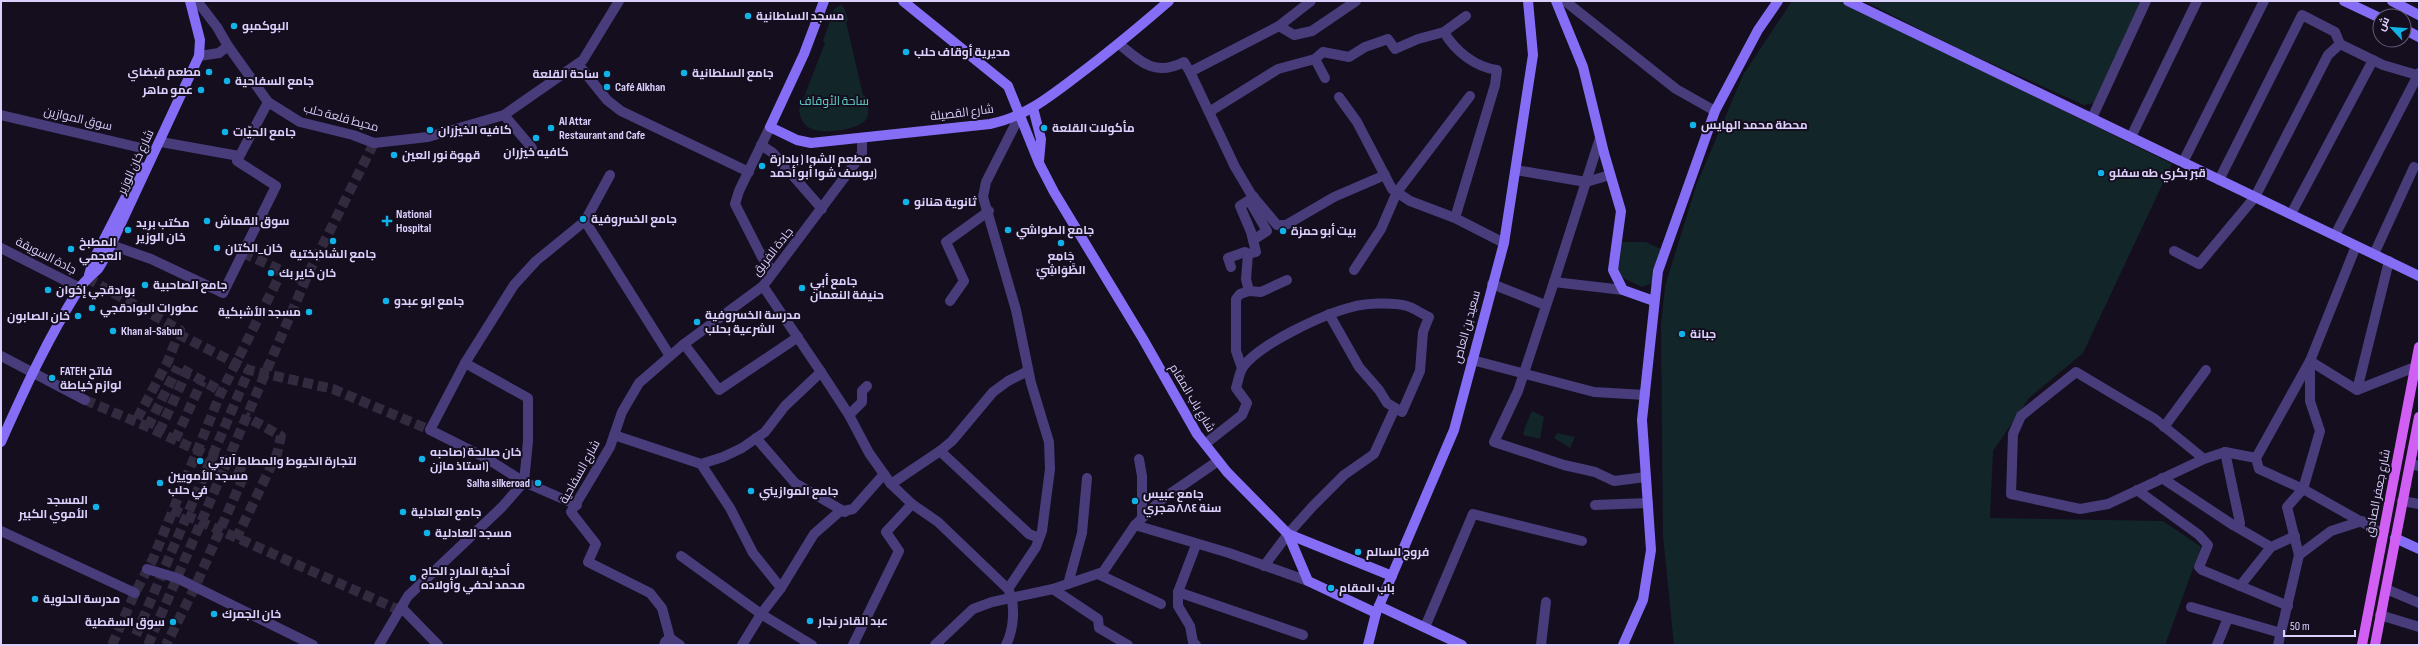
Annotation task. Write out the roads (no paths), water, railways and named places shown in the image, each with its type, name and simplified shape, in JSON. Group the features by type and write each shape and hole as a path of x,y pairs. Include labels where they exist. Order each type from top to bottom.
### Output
{"main road":[{"name":"شارع جعفر الصادق","path":"2362,645 2419,347"},
{"path":"2375,645 2402,501 2414,465 2419,417"}],"street":[{"path":"184,1 195,44 196,56"},
{"path":"190,1 200,40 196,56"},
{"name":"محيط قلعة حلب","path":"197,1 217,27 221,38 268,102 300,122 353,135 374,143 428,137 504,115 583,60 619,1"},
{"path":"773,272 762,257 735,204 739,191 807,48 824,1"},
{"name":"شارع باب المقام","path":"903,1 1005,82 1020,115 1038,163 1205,444 1218,460 1244,490 1288,534 1392,576"},
{"path":"1190,72 1279,26 1311,1"},
{"path":"1279,26 1294,35 1312,31 1356,1"},
{"name":"سعيد بن العاص","path":"1368,645 1378,610 1454,430 1504,243 1533,55 1528,1"},
{"path":"1556,1 1583,67 1600,138 1621,211 1613,270 1623,290"},
{"path":"1565,1 1676,89 1715,111"},
{"path":"1623,645 1643,600 1651,550 1642,420 1658,271 1715,111 1758,30 1778,1"},
{"path":"1848,1 2419,276"},
{"path":"2092,118 2146,1"},
{"path":"2131,137 2197,1"},
{"path":"2183,162 2264,1"},
{"path":"2344,1 2372,14"},
{"path":"2392,1 2419,15"},
{"name":"شارع القصيلة","path":"770,128 804,142 862,138 990,124 1020,115 1033,108 1119,44 1164,3"},
{"path":"1209,112 1278,69 1315,59 1323,52 1349,57 1365,47 1388,39 1395,49 1418,39 1444,32 1466,16"},
{"path":"2219,180 2302,16 2335,32 2340,44 2373,60 2418,74 2335,235"},
{"path":"1444,32 1471,60 1480,66 1497,70 1495,85 1455,218"},
{"path":"1119,44 1147,66 1173,68 1184,62 1267,231 1253,240"},
{"path":"2174,250 2200,264 2255,197 2328,55 2340,44"},
{"path":"196,56 218,53 228,46"},
{"name":"شارع خان الوزير","path":"89,274 98,268 111,245 161,142 196,56"},
{"name":"شارع خان الوزير","path":"1,442 32,372 89,274 93,261 196,56"},
{"path":"1315,59 1325,78"},
{"path":"2291,214 2373,60"},
{"path":"578,64 607,100 621,111 749,172"},
{"path":"1354,270 1381,229 1397,192 1470,96"},
{"path":"1339,97 1357,122 1392,189 1410,201 1455,218 1504,243"},
{"path":"111,245 151,259 223,293 276,186 237,161 268,102"},
{"path":"1033,108 1041,139 1038,163"},
{"name":"سوق الموازين","path":"1,115 150,150"},
{"path":"504,115 532,148"},
{"path":"1008,589 1034,551 1039,538 1046,509 1050,469 1049,442 1028,371 1016,310 989,211 983,197 986,182 1020,115"},
{"name":"جادة الفريق","path":"670,356 763,286 822,209 862,153 862,138"},
{"path":"1600,138 1518,391 1494,442 1558,463 1595,472 1614,481 1646,477"},
{"path":"161,142 239,156"},
{"path":"762,145 773,153 822,209"},
{"path":"2374,254 2414,167"},
{"path":"1516,170 1586,182 1610,175"},
{"path":"577,505 524,482 486,458 430,430 464,363 524,272 585,222 610,175"},
{"path":"1251,199 1273,222 1286,225 1334,197 1385,176"},
{"path":"1231,267 1228,258 1245,252 1248,254 1256,252 1240,206 1251,199"},
{"path":"950,301 964,281 946,242 989,211"},
{"path":"585,222 670,356"},
{"path":"2356,246 2310,361 2256,458 2260,469 2303,489 2383,534"},
{"name":"جادة السويقة","path":"1,248 80,288"},
{"path":"1248,254 1246,279 1249,291"},
{"path":"2357,390 2389,261"},
{"path":"1242,368 1236,350 1236,299 1240,294 1249,291 1262,292 1287,280"},
{"path":"1554,282 1623,290 1654,301"},
{"path":"1492,284 1545,305"},
{"path":"763,286 849,415 869,453 891,484 912,504 938,522 1008,589 1013,598 1012,623 1006,645"},
{"path":"1205,444 1242,415 1248,403 1236,388 1242,368 1272,344 1329,314 1352,306 1372,304 1406,306 1428,317 1423,332 1420,370 1402,412 1387,403 1379,390 1359,367 1329,314"},
{"path":"684,344 719,390 798,337"},
{"path":"1,356 85,400"},
{"name":"شارع السفاحية","path":"667,642 662,608 650,593 588,562 596,544 572,512 610,447 622,412 639,382 670,356"},
{"path":"1472,360 1594,392 1645,395"},
{"path":"2310,361 2357,390"},
{"path":"2278,645 2299,555 2286,507 2303,489 2320,431 2310,401 2310,361"},
{"path":"379,645 408,596 502,507 524,482 528,441 528,398 464,363"},
{"path":"2357,390 2415,367"},
{"path":"2164,427 2206,370"},
{"path":"891,484 940,451 952,441 993,392 1008,381 1028,371"},
{"path":"701,464 735,451 765,432 785,406 821,372"},
{"path":"2204,459 2164,427 2076,372 2021,416 2013,434 2011,494 2080,509 2108,504 2204,459 2225,452 2256,458"},
{"path":"849,415 862,402 862,391 867,386"},
{"path":"1264,566 1288,534 1344,475 1374,454 1395,408"},
{"path":"614,435 701,464 730,508 753,553 781,588"},
{"path":"756,438 795,482 845,512"},
{"path":"940,451 1029,534 1039,538"},
{"path":"2225,452 2240,523 2234,525"},
{"path":"1139,459 1142,476 1142,517"},
{"path":"935,645 973,609 1053,589 1103,572 1142,517 1161,500 1218,460"},
{"path":"742,645 761,614 781,588 814,534 839,512 845,512 853,509 884,474"},
{"path":"1068,584 1082,533 1086,478"},
{"path":"2162,478 2234,525 2271,547"},
{"path":"2137,490 2204,540 2208,545 2199,567 2202,570 2288,606"},
{"path":"2402,501 2419,504"},
{"path":"1595,505 1648,503"},
{"path":"853,645 899,551 886,532 912,504"},
{"path":"1425,627 1472,514 1582,541"},
{"path":"2299,555 2331,531 2362,522"},
{"path":"1135,525 1229,553 1308,581 1378,610 1425,627 1462,645"},
{"path":"1,531 134,593"},
{"path":"1288,534 1308,581"},
{"path":"2240,586 2271,547 2294,536"},
{"path":"2395,538 2419,549"},
{"path":"1196,544 1178,592 1178,606 1190,626 1193,642 1196,645"},
{"path":"681,556 761,614 812,645"},
{"path":"147,569 177,578 313,645"},
{"path":"1098,574 1162,604"},
{"path":"1053,589 1098,619 1099,628 1128,645"},
{"path":"2386,589 2419,603"},
{"path":"1178,592 1303,635"},
{"path":"1541,645 1546,602"},
{"path":"401,607 438,645"},
{"path":"2191,607 2281,634"},
{"path":"2380,615 2419,627"},
{"path":"2217,645 2228,618"},
{"path":"667,642 680,645"}],"tunnel":[{"path":"148,645 309,272 374,143"},
{"path":"243,253 305,281"},
{"path":"112,645 135,593 153,559 220,395 282,271"},
{"path":"87,278 180,330 168,361 136,421"},
{"path":"178,334 249,370 333,389 430,430"},
{"path":"148,427 178,367"},
{"path":"182,369 222,392"},
{"path":"136,635 249,370"},
{"path":"159,432 187,372"},
{"path":"175,440 202,381"},
{"path":"85,400 148,427 245,473 195,587 166,645"},
{"path":"236,539 277,454 281,436 245,416"},
{"path":"172,509 399,610"}],"place":[{"name":"مسجد السلطانية","path":"748,16"},
{"name":"البوكمبو","path":"234,26"},
{"name":"مديرية أوقاف حلب","path":"906,52"},
{"name":"مطعم قبضاي","path":"209,72"},
{"name":"جامع السلطانية","path":"684,73"},
{"name":"ساحة القلعة","path":"607,74"},
{"name":"جامع السفاحية","path":"227,81"},
{"name":"Café Alkhan","path":"607,87"},
{"name":"عمو ماهر","path":"201,90"},
{"name":"محطة محمد الهايس","path":"1693,125"},
{"name":"Al Attar Restaurant and Cafe","path":"551,128"},
{"name":"مأكولات القلعة","path":"1044,128"},
{"name":"كافيه الخيزران","path":"430,130"},
{"name":"جامع الحيّات","path":"225,132"},
{"name":"كافيه خيزران","path":"536,138"},
{"name":"قهوة نور العين","path":"394,155"},
{"name":"مطعم الشوا ( بإدارة يوسف شوا أبو أحمد)","path":"762,166"},
{"name":"قبر بكري طه سفلو","path":"2101,173"},
{"name":"ثانوية هنانو","path":"906,202"},
{"name":"جامع الخسروفية","path":"583,219"},
{"name":"سوق القماش","path":"207,221"},
{"name":"National Hospital","path":"387,221"},
{"name":"مكتب بريد خان الوزير","path":"128,230"},
{"name":"جامع الطواشي","path":"1008,230"},
{"name":"بيت أبو حمزة","path":"1283,231"},
{"name":"جامع الشاذبختية","path":"333,241"},
{"name":"جَامِع الطَّوَاشِيّ","path":"1061,243"},
{"name":"خان_الكتان","path":"217,248"},
{"name":"المطبخ العجمي","path":"71,249"},
{"name":"خان خاير بك","path":"271,273"},
{"name":"جامع الصاحبية","path":"145,285"},
{"name":"جامع أبي حنيفة النعمان","path":"802,288"},
{"name":"بوادقجي إخوان","path":"48,290"},
{"name":"جامع ابو عبدو","path":"386,301"},
{"name":"عطورات البوادقجي","path":"92,308"},
{"name":"مسجد الأشبكية","path":"309,312"},
{"name":"خان الصابون","path":"78,316"},
{"name":"مدرسة الخسروفية الشرعية بحلب","path":"697,322"},
{"name":"Khan al-Sabun","path":"113,331"},
{"name":"جبانة","path":"1682,334"},
{"name":"FATEH فاتح لوازم خياطة","path":"52,378"},
{"name":"خان صالحة (صاحبه استاذ مازن)","path":"422,459"},
{"name":"لتجارة الخيوط والمطاط آلاتي","path":"200,461"},
{"name":"مسجد الأمويين في حلب","path":"160,483"},
{"name":"Salha silkeroad","path":"538,483"},
{"name":"جامع الموازيني","path":"751,491"},
{"name":"جامع عبيس سنة ٨٨٤هجري","path":"1135,501"},
{"name":"المسجد الأموي الكبير","path":"96,507"},
{"name":"جامع العادلية","path":"403,512"},
{"name":"مسجد العادلية","path":"427,533"},
{"name":"فروج السالم","path":"1358,552"},
{"name":"أحذية المارد الحاج محمد لحفي وأولاده","path":"413,578"},
{"name":"باب المقام","path":"1331,588"},
{"name":"مدرسة الحلوية","path":"35,599"},
{"name":"خان الجمرك","path":"214,614"},
{"name":"عبد القادر نجار","path":"810,621"},
{"name":"سوق السقطية","path":"173,622"}],"park label":[{"name":"ساحة الأوقاف","path":"834,101"}]}
